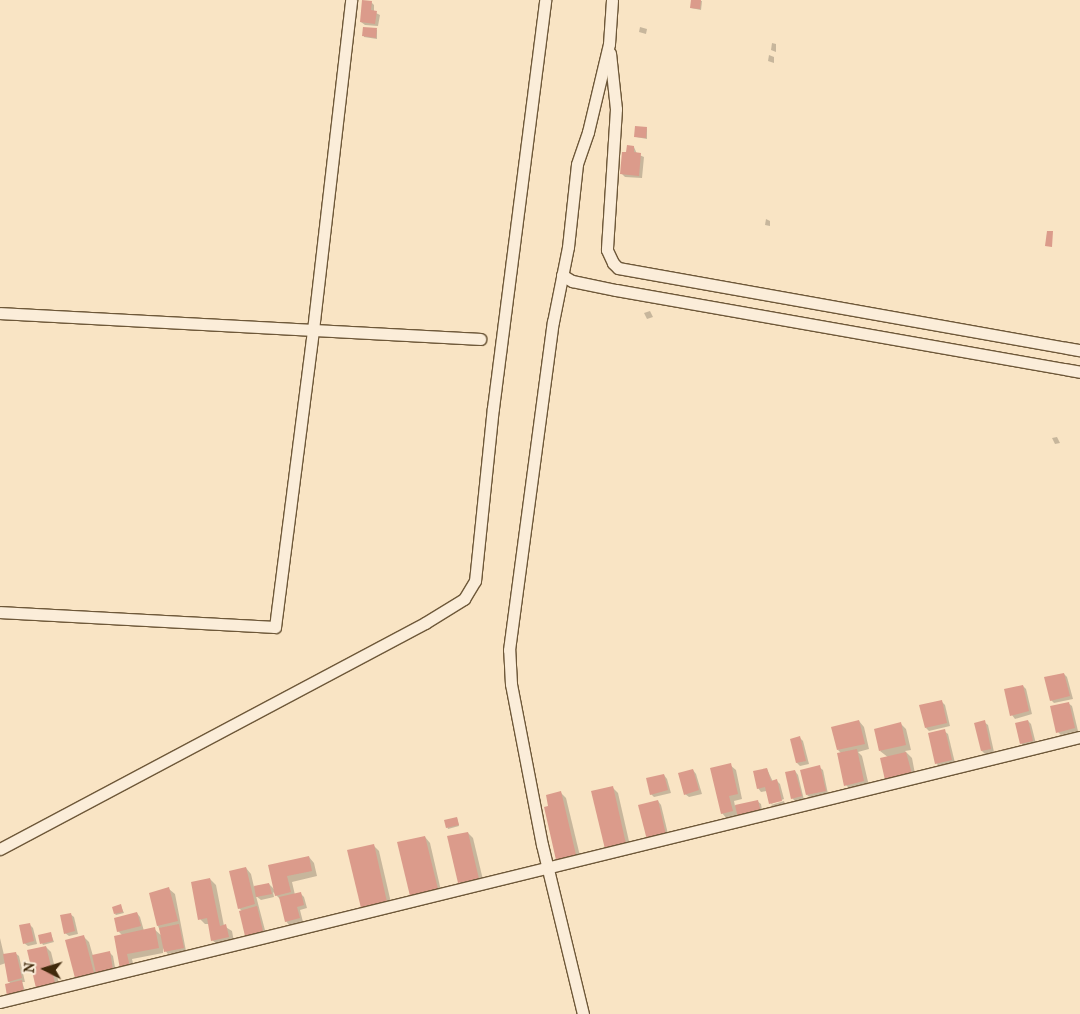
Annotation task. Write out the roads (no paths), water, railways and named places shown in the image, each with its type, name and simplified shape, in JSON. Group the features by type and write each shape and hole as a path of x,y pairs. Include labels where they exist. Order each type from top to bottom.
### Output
{"street":[{"path":"0,612 275,627 313,330 351,0"},
{"path":"0,849 424,623 464,599 475,581 493,408 545,0"},
{"path":"583,1014 554,890 546,867 511,684 509,650 562,275 568,247 577,164 588,132 609,44 612,0"},
{"path":"609,44 616,109 606,250 618,268 1080,350"},
{"path":"562,275 572,281 616,290 1080,372"},
{"path":"0,313 480,339"},
{"path":"0,1002 502,877 1080,737"}]}
